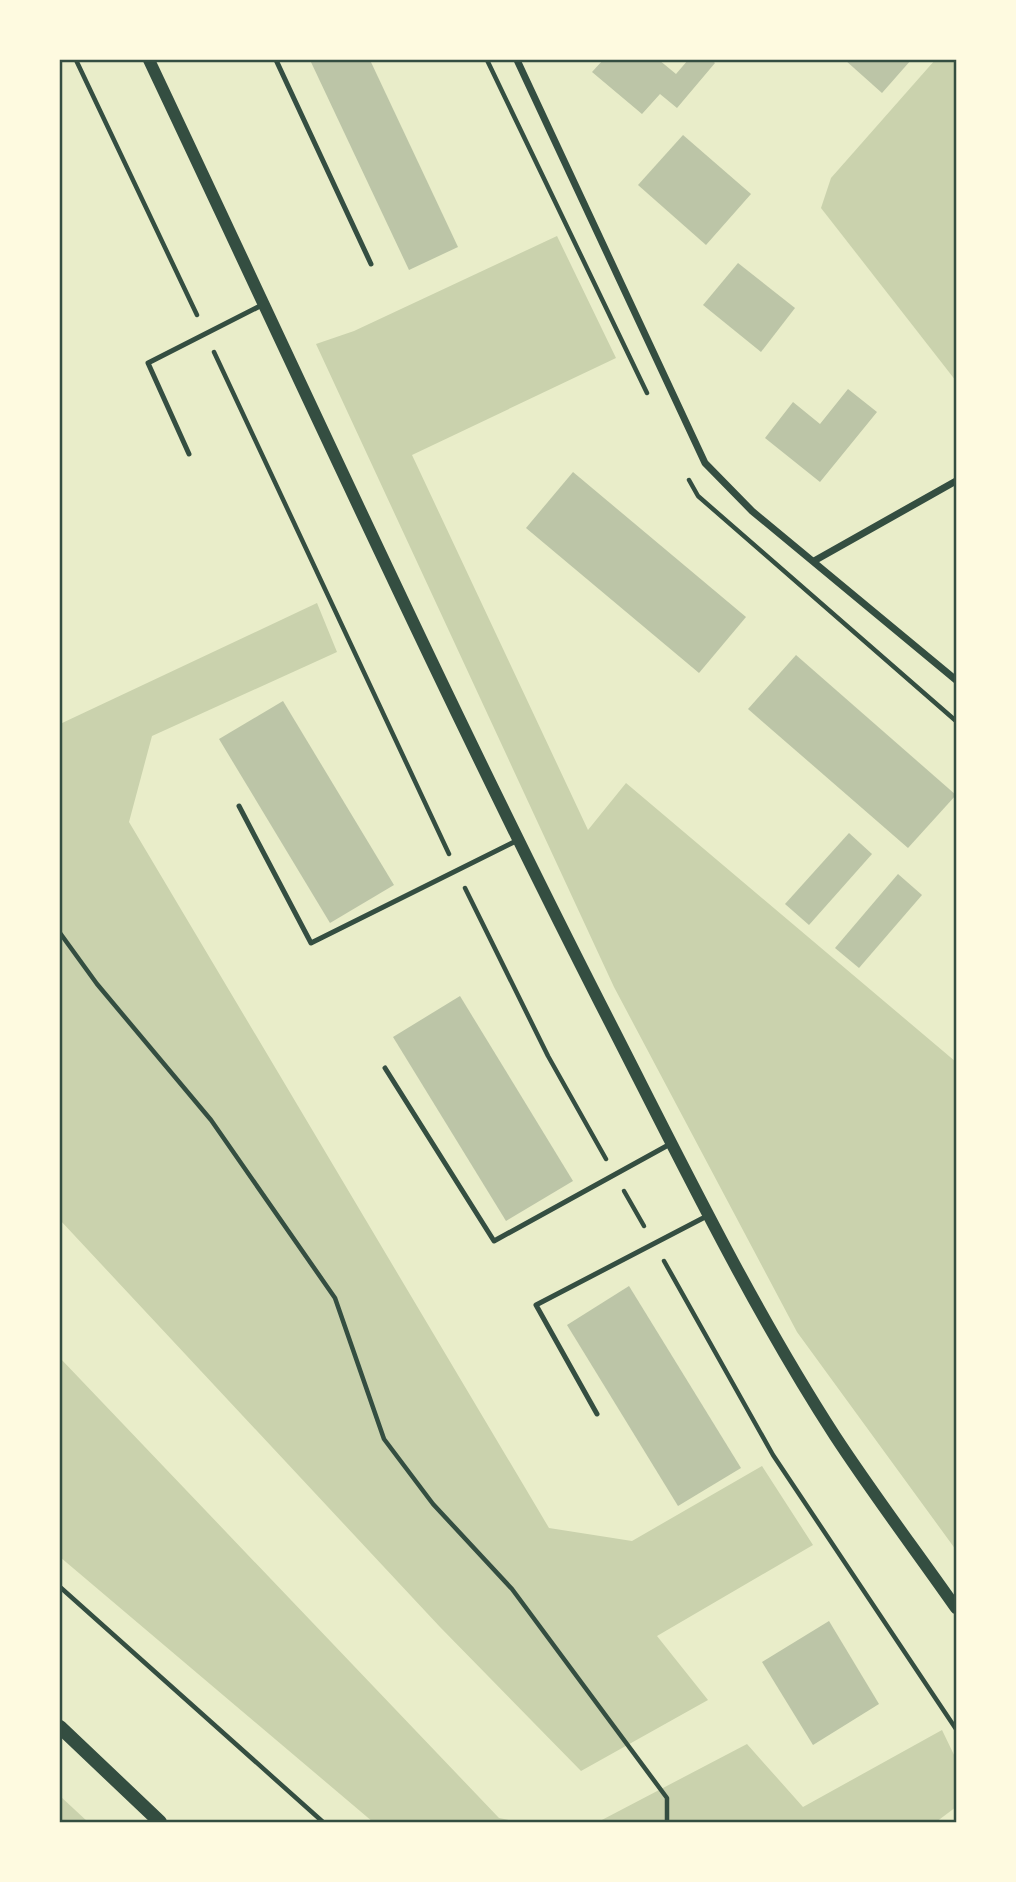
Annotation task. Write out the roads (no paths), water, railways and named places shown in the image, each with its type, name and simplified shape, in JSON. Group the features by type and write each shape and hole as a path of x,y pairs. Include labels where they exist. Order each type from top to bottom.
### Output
{"main road":[{"path":"60,1727 160,1822"}],"street":[{"path":"149,60 519,839 709,1214 835,1436 957,1608"},
{"path":"517,60 705,463 752,511 957,680"},
{"path":"814,561 957,481"}],"lane":[{"path":"276,60 371,264"},
{"path":"188,454 148,363 264,304"},
{"path":"239,806 311,943 519,839"},
{"path":"385,1068 494,1241 672,1143"},
{"path":"597,1414 536,1305 709,1214"}]}
